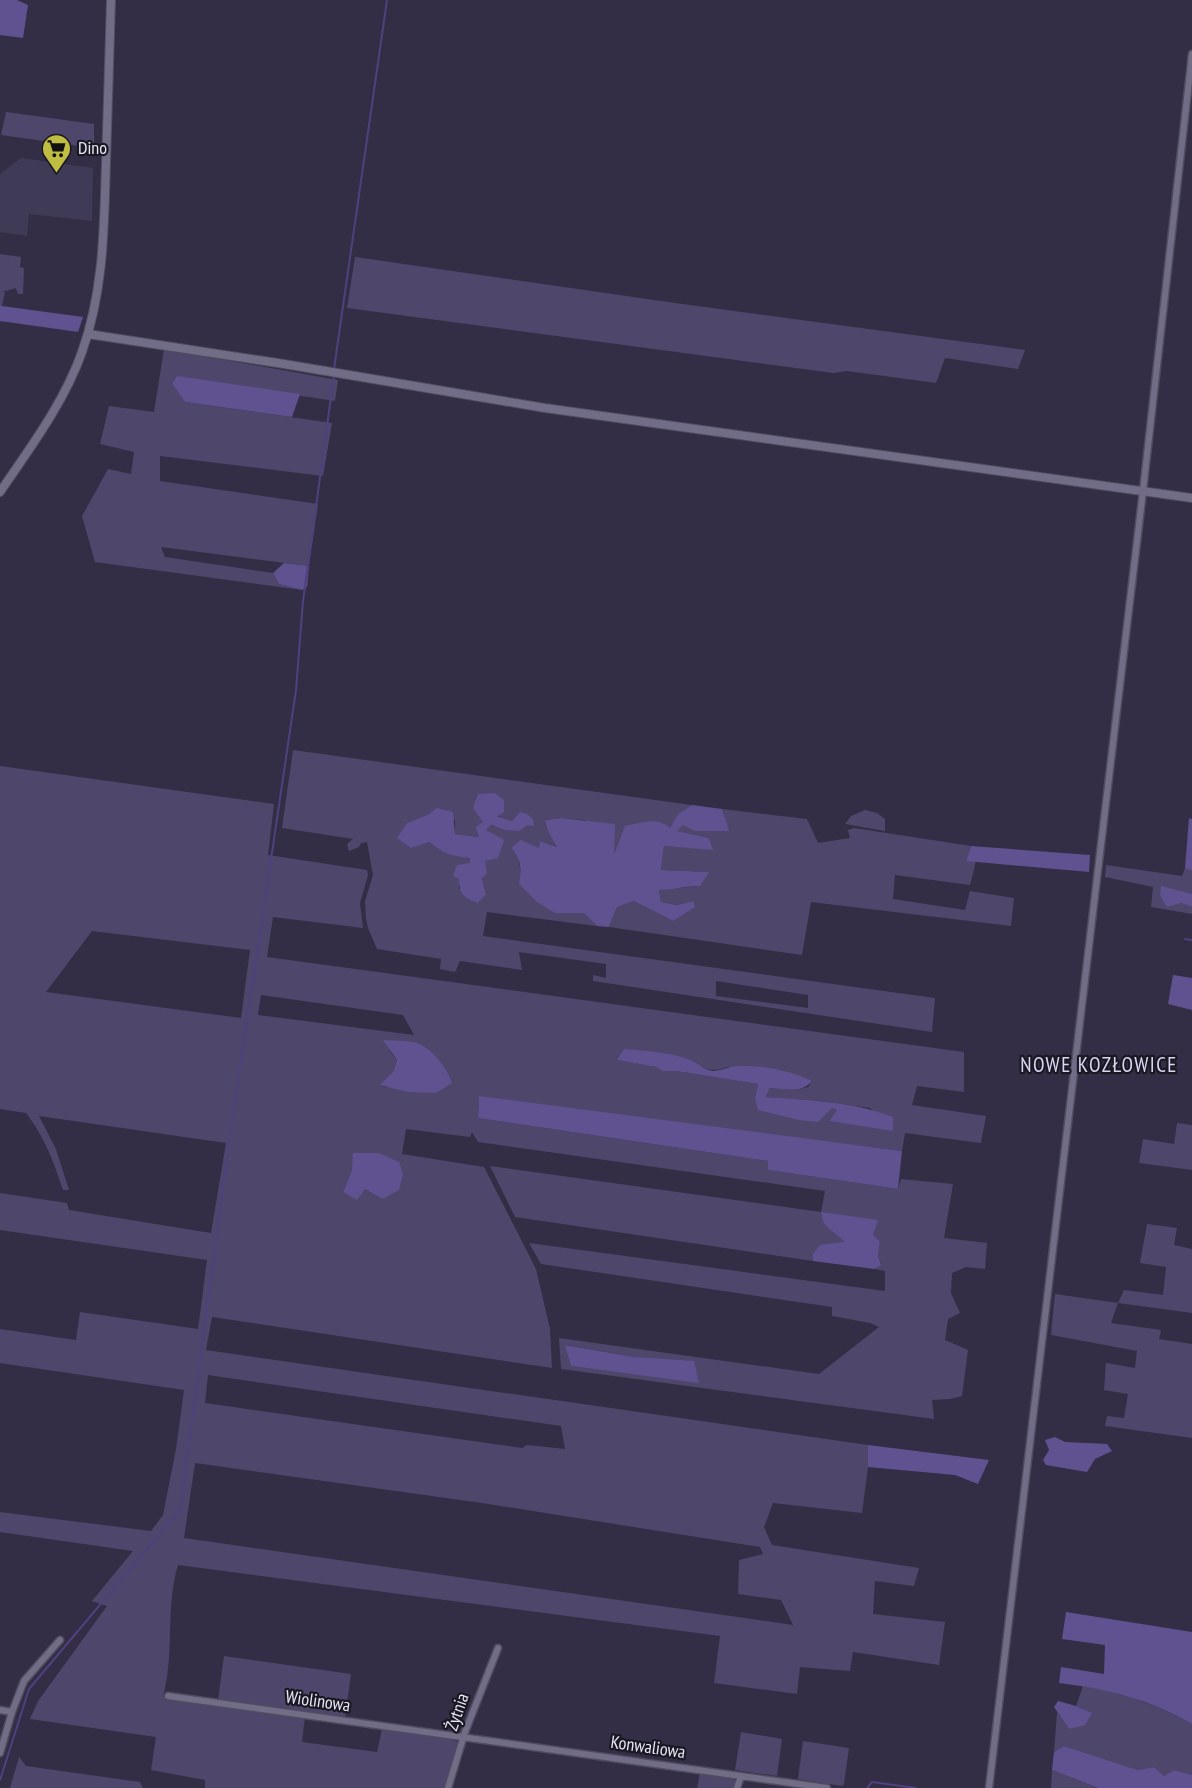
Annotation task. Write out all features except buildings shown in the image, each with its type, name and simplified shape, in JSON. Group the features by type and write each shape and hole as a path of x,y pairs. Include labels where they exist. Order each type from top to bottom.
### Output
{"street":[{"path":"0,492 44,427 72,378 93,318 103,260 111,0"},
{"path":"989,1788 1143,491 1192,54"},
{"path":"88,334 545,408 1192,498"},
{"path":"0,1753 24,1681 60,1640"},
{"name":"Żytnia","path":"448,1788 464,1737 498,1648"},
{"name":"Wiolinowa","path":"168,1696 464,1737"},
{"path":"0,1710 12,1712"},
{"name":"Konwaliowa","path":"464,1737 827,1788"},
{"path":"737,1788 741,1776"}],"shaded area":[{"path":"0,0 17,0 28,5 23,38 0,35"},
{"path":"6,112 94,124 94,148 1,135"},
{"path":"21,158 93,168 92,221 29,214 27,236 0,232 0,174"},
{"path":"0,254 21,257 20,267 24,268 23,294 18,294 16,288 2,292 5,292 2,306 0,306"},
{"path":"355,257 1025,350 1018,369 945,358 936,383 847,371 833,373 347,308"},
{"path":"0,306 83,317 78,332 0,321"},
{"path":"164,349 338,380 335,401 177,377 172,384 185,402 332,423 323,476 160,456 160,481 318,504 309,566 161,547 165,557 273,573 279,584 302,590 95,562 82,516 108,469 131,474 134,452 100,444 109,406 154,412"},
{"path":"177,376 300,394 292,417 185,402 172,384"},
{"path":"284,563 309,566 307,587 302,590 279,584 273,573"},
{"path":"293,750 692,805 678,814 670,829 614,857 585,820 561,818 545,820 547,829 558,847 540,841 540,848 511,848 518,857 521,874 555,913 584,913 597,926 487,912 483,936 935,998 932,1032 593,981 593,975 606,978 606,964 519,952 522,970 460,961 455,972 440,969 441,959 377,949 366,919 365,901 373,875 367,842 349,851 347,844 353,839 282,828","holes":["504,800 496,815 512,821 517,817 504,830 490,825 485,831 482,877 486,894 459,889 459,879 470,863 470,858 443,851 407,823 429,814 436,808 455,820 455,834 480,837 483,822","716,981 808,995 808,1008 716,996"]},
{"path":"0,766 274,804 268,855 367,870 368,875 360,903 363,928 273,917 267,957 964,1052 964,1092 917,1086 912,1105 986,1116 981,1143 905,1133 902,1151 479,1097 478,1118 768,1161 768,1170 898,1189 901,1179 953,1184 944,1238 987,1243 985,1269 966,1267 952,1273 951,1293 960,1313 948,1319 945,1340 968,1350 962,1396 932,1400 934,1419 561,1369 559,1338 819,1374 879,1327 870,1323 832,1316 832,1307 541,1264 529,1243 885,1291 885,1271 874,1269 881,1264 878,1255 880,1242 824,1224 846,1242 813,1254 813,1261 515,1217 490,1166 821,1212 825,1191 478,1142 472,1132 470,1137 406,1129 402,1154 484,1167 536,1269 550,1329 552,1368 212,1317 206,1350 868,1445 868,1467 862,1513 773,1503 764,1527 772,1545 919,1568 914,1586 875,1581 873,1614 945,1622 939,1665 853,1652 850,1671 800,1667 797,1694 714,1683 720,1636 178,1565 172,1598 169,1664 163,1697 305,1716 302,1742 377,1752 382,1729 451,1739 458,1742 445,1788 205,1788 205,1780 151,1770 156,1737 30,1719 38,1701 107,1606 92,1601 133,1551 0,1532 0,1512 151,1531 163,1515 176,1449 184,1390 0,1363 0,1329 76,1340 80,1312 198,1329 207,1260 0,1230 0,1193 67,1203 69,1210 211,1233 226,1143 39,1116 56,1149 69,1190 63,1190 48,1150 26,1113 0,1109","holes":["92,931 250,950 241,1018 46,992","261,995 403,1015 414,1035 258,1015","388,1049 436,1093 381,1086 393,1072 397,1060","618,1060 694,1061 710,1070 728,1067 812,1081 808,1087 795,1090 770,1088 764,1097 822,1101 870,1108 893,1130 829,1121 837,1110 832,1108 755,1098 758,1084 676,1071 662,1071 656,1067","352,1170 382,1199 365,1189 343,1192","566,1345 634,1357 699,1382 571,1366","208,1375 561,1426 565,1449 527,1445 522,1448 205,1403","195,1463 482,1503 760,1547 763,1554 739,1560 738,1594 781,1600 793,1625 184,1538"]},
{"path":"495,793 504,800 504,812 497,816 512,821 520,812 533,819 534,826 527,825 519,831 504,830 491,825 486,830 504,840 498,858 485,861 487,873 482,878 486,894 478,903 463,895 459,879 453,876 457,865 470,863 470,858 448,854 429,842 411,848 397,838 407,823 429,814 436,808 453,812 455,834 479,837 476,827 483,822 473,808 478,794"},
{"path":"692,805 722,809 729,831 695,831 683,825 677,831 709,838 713,850 664,846 661,870 709,872 700,886 659,890 661,902 677,905 693,901 695,907 673,921 634,901 617,907 609,927 597,926 584,913 555,913 537,902 519,884 520,864 511,848 521,840 539,848 540,841 557,847 547,829 545,820 561,818 615,824 614,855 625,826 654,821 670,828 678,814"},
{"path":"722,809 807,819 818,843 850,838 848,830 854,828 971,846 966,861 976,861 970,885 895,875 893,899 965,910 970,891 1014,898 1011,926 811,902 802,955 609,927 617,907 634,901 673,921 693,901 677,905 661,902 659,890 700,886 708,872 661,870 664,846 712,849 709,838 676,831 683,825 728,831"},
{"path":"865,810 877,813 885,819 885,831 845,824 851,816"},
{"path":"1189,818 1192,819 1192,871 1185,868"},
{"path":"971,846 1090,855 1089,872 966,861"},
{"path":"1106,865 1182,876 1185,868 1192,871 1192,894 1181,892 1181,903 1192,907 1192,914 1151,907 1153,887 1105,877"},
{"path":"1161,886 1192,894 1192,907 1181,903 1167,907 1160,895"},
{"path":"1173,975 1192,978 1192,1010 1168,1004"},
{"path":"383,1040 409,1041 423,1046 439,1060 452,1083 436,1093 408,1092 380,1085 393,1072 397,1060"},
{"path":"624,1049 676,1056 713,1071 746,1066 765,1067 794,1074 812,1081 798,1089 770,1088 765,1097 830,1102 862,1108 893,1117 893,1131 829,1121 837,1110 832,1108 818,1122 758,1110 755,1098 758,1084 676,1071 662,1071 656,1067 617,1060"},
{"path":"479,1096 902,1151 898,1189 768,1170 768,1161 478,1118"},
{"path":"1177,1123 1192,1125 1192,1170 1139,1163 1143,1139 1174,1144"},
{"path":"353,1153 379,1153 399,1162 403,1174 399,1190 382,1199 365,1189 357,1200 343,1192 352,1170"},
{"path":"821,1212 878,1220 873,1235 880,1242 878,1255 881,1265 874,1269 813,1261 813,1254 820,1245 845,1242 824,1224"},
{"path":"1147,1224 1177,1228 1174,1245 1192,1249 1192,1313 1118,1303 1124,1290 1163,1295 1166,1267 1140,1263"},
{"path":"1055,1294 1118,1303 1111,1323 1161,1330 1159,1339 1192,1344 1192,1438 1105,1426 1107,1416 1124,1418 1128,1394 1104,1390 1106,1363 1135,1368 1137,1351 1051,1335"},
{"path":"565,1345 634,1357 694,1361 699,1383 571,1366"},
{"path":"1055,1437 1065,1442 1107,1444 1112,1451 1095,1459 1087,1472 1046,1465 1043,1460 1049,1450 1045,1440"},
{"path":"868,1445 989,1460 978,1484 955,1475 868,1467"},
{"path":"1066,1612 1192,1632 1192,1724 1160,1708 1127,1696 1059,1683 1061,1667 1104,1674 1105,1645 1062,1639"},
{"path":"224,1656 351,1674 345,1718 218,1700"},
{"path":"1083,1686 1139,1700 1192,1724 1192,1775 1174,1770 1164,1776 1154,1767 1138,1770 1064,1746 1054,1752 1057,1712 1069,1729 1091,1713 1076,1706"},
{"path":"1058,1701 1092,1713 1085,1725 1069,1729 1054,1707"},
{"path":"741,1732 782,1739 777,1776 735,1770"},
{"path":"803,1741 849,1748 842,1786 798,1779"},
{"path":"1064,1746 1138,1770 1154,1767 1164,1776 1174,1770 1192,1775 1192,1788 1098,1788 1052,1770 1054,1752"},
{"path":"19,1757 26,1766 140,1782 143,1788 10,1788"},
{"path":"1052,1770 1097,1788 1051,1788"},
{"path":"700,1773 732,1778 735,1781 733,1788 697,1788"}],"waterway":[{"path":"334,369 387,0"},
{"path":"0,1780 29,1689 180,1510 229,1144 296,690 303,601 334,375"},
{"path":"1185,939 1192,940"},
{"path":"867,1788 872,1782 916,1788"}],"place":[{"name":"Dino","path":"57,174"}],"district":[{"name":"NOWE KOZŁOWICE","path":"1099,1065"}]}
